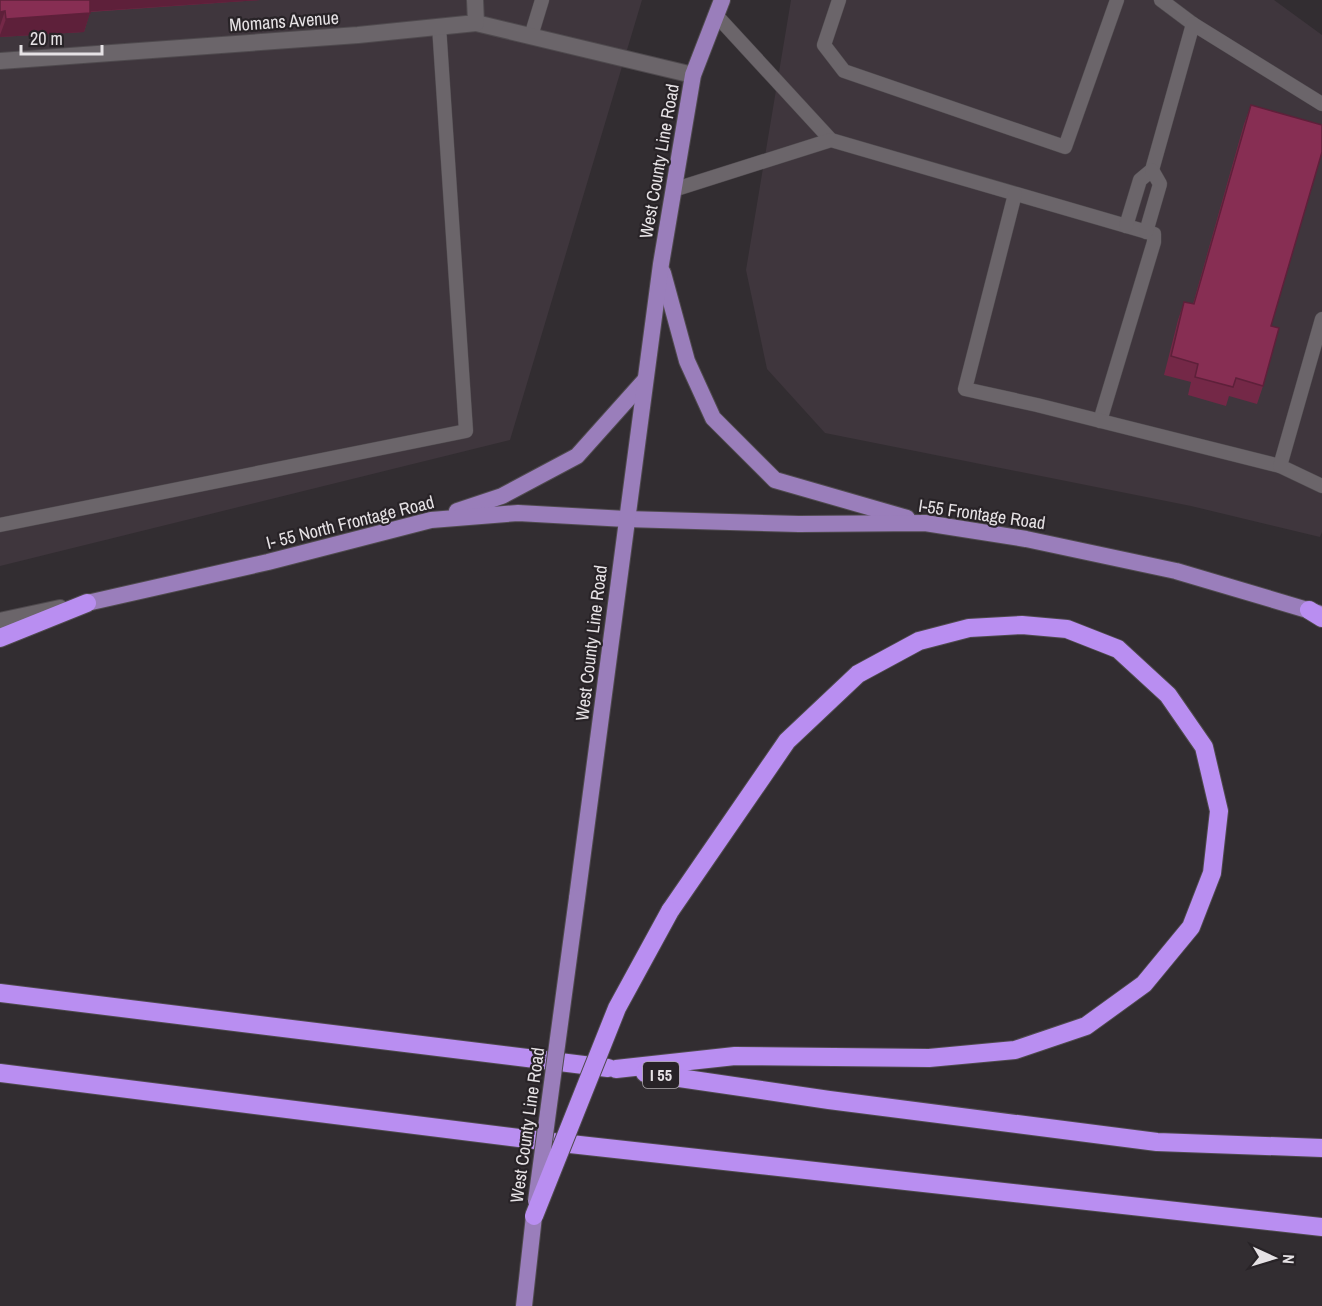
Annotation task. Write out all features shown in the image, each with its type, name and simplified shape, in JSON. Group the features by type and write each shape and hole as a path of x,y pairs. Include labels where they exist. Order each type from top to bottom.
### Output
{"highway":[{"path":"0,638 87,603"},
{"path":"534,1216 617,1008 670,911 787,741 858,674 919,641 969,628 1022,625 1067,629 1119,649 1168,695 1204,747 1219,811 1212,873 1191,927 1144,984 1086,1026 1015,1050 929,1058 735,1056 616,1069"},
{"name":"I 55","path":"0,993 616,1069 829,1100 1157,1142 1322,1148"},
{"path":"0,1073 543,1141 1322,1227"}],"main road":[{"name":"West County Line Road","path":"524,1301 661,264 693,75 719,7"},
{"path":"661,264 687,361 713,418 760,465 776,480 925,523"},
{"path":"431,520 502,496 577,456 645,380"},
{"name":"I- 55 North Frontage Road","path":"87,603 268,562 431,520 518,513 626,519"},
{"name":"I-55 Frontage Road","path":"626,519 799,524 925,523 1026,539 1176,571 1318,614"}],"street":[{"path":"475,0 476,22 693,75"},
{"name":"Momans Avenue","path":"0,61 335,36 476,22"},
{"path":"0,621 87,603"}],"lane":[{"path":"531,36 542,0"},
{"path":"838,0 824,45 843,71 1065,147 1117,0"},
{"path":"1161,0 1192,24 1322,104"},
{"path":"719,7 831,140 1154,234 1154,242 1100,421"},
{"path":"1126,226 1140,180 1152,170 1192,24"},
{"path":"0,525 466,431 439,27"},
{"path":"674,190 831,140"},
{"path":"1146,232 1160,184 1152,170"},
{"path":"1015,194 965,389 1280,466 1322,486"},
{"path":"1280,466 1322,320"}],"shaded area":[{"path":"0,0 642,0 510,440 0,566"},
{"path":"791,0 1274,0 1322,35 1322,532 1320,537 1191,506 825,433 767,369 746,270"}],"building":[{"path":"0,0 90,0 90,13 6,19 5,11 0,12"},
{"path":"1251,105 1322,125 1322,152 1271,326 1279,328 1263,386 1236,378 1233,387 1195,377 1198,364 1171,356 1184,302 1194,304"}]}
